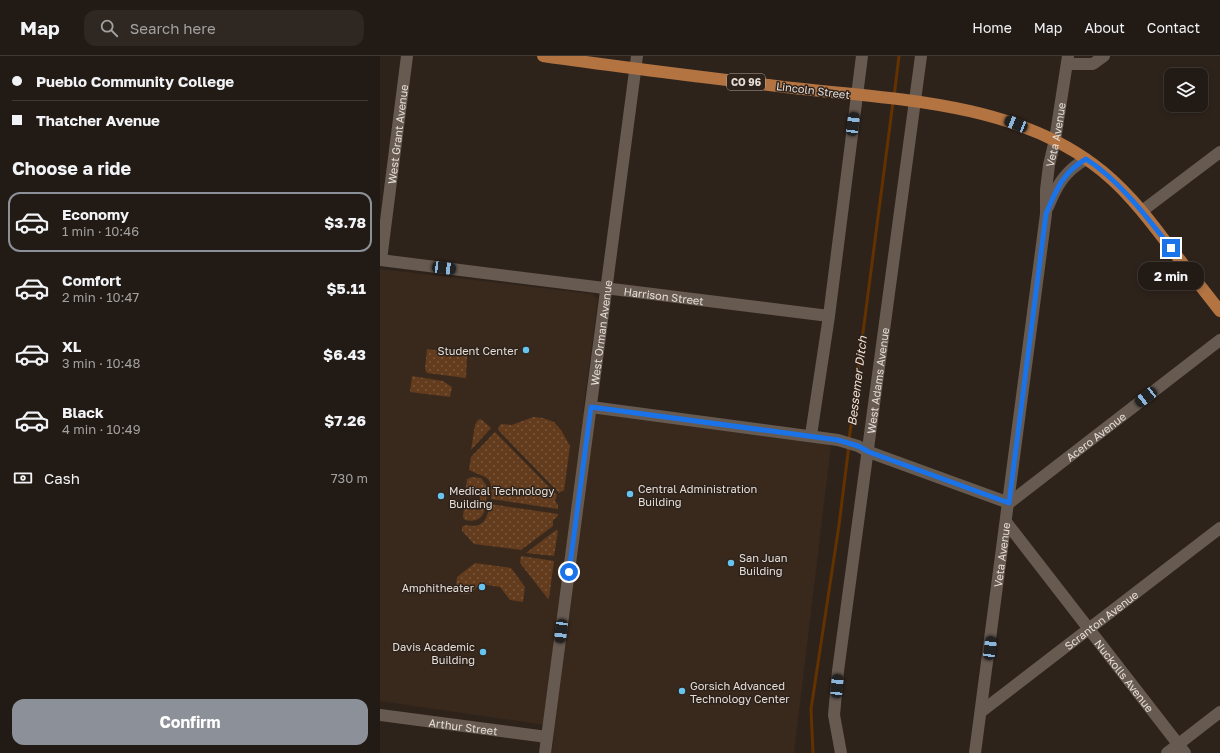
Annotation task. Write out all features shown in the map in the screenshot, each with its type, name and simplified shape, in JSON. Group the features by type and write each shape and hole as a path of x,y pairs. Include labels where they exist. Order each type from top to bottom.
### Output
{"main road":[{"name":"Lincoln Street","path":"543,56 635,69 916,101 1003,119 1055,140"},
{"name":"CO 96","path":"1055,140 1086,159 1102,171 1142,211 1220,311"}],"street":[{"name":"West Grant Avenue","path":"380,260 407,56"},
{"name":"West Orman Avenue","path":"545,753 637,56"},
{"path":"811,435 829,316 862,56"},
{"name":"West Adams Avenue","path":"841,753 834,715 863,449 916,101 921,56"},
{"path":"1068,60 1093,64 1104,56"},
{"name":"Veta Avenue","path":"975,753 982,711 1046,214 1048,177 1068,60"},
{"path":"1142,211 1220,152"},
{"name":"Veta Avenue","path":"1046,214 1054,194 1066,175 1074,166 1086,159"},
{"name":"Harrison Street","path":"380,260 829,316"},
{"name":"Acero Avenue","path":"1009,503 1220,340"},
{"path":"591,407 811,435 838,440 1009,503"},
{"name":"Nuckolls Avenue","path":"1006,522 1182,749"},
{"name":"Scranton Avenue","path":"982,711 1220,528"},
{"path":"1167,753 1182,749 1220,712"},
{"name":"Arthur Street","path":"380,715 547,737"}],"shaded area":[{"path":"380,269 592,294 598,299 583,411 831,445 794,753 552,753 554,735 552,726 380,701"},
{"path":"427,349 467,355 466,378 427,373 425,369"},
{"path":"412,376 443,381 452,387 450,397 410,392"},
{"path":"533,417 543,418 554,422 561,430 570,446 564,491 559,493 499,431 498,428 501,424 512,425"},
{"path":"481,419 491,428 471,450 475,425 478,420"},
{"path":"495,432 557,495 555,501 558,505 558,509 491,499 491,485 488,478 469,470 471,457"},
{"path":"472,477 481,478 487,486 486,506 482,516 473,521 465,520 463,517 465,500 469,500 475,505 479,504 480,500 480,497 477,494 470,497 465,496 467,479"},
{"path":"490,504 558,514 553,520 553,526 521,550 474,544 462,531 462,527 466,525 474,526 481,524 486,518"},
{"path":"556,530 558,531 554,556 526,553"},
{"path":"521,556 554,561 548,599 520,563"},
{"path":"475,563 511,568 525,587 523,602 510,600 500,587 481,584 469,594 455,593 457,577"}],"waterway":[{"name":"Bessemer Ditch","path":"894,97 899,56"},
{"name":"Bessemer Ditch","path":"849,440 893,102"},
{"name":"Bessemer Ditch","path":"813,753 811,709 839,525 849,445"}],"place":[{"name":"Student Center","path":"526,350"},
{"name":"Central Administration Building","path":"630,494"},
{"name":"Medical Technology Building","path":"441,496"},
{"name":"San Juan Building","path":"731,563"},
{"name":"Amphitheater","path":"482,587"},
{"name":"Davis Academic Building","path":"483,652"},
{"name":"Gorsich Advanced Technology Center","path":"682,691"}],"route":[{"path":"569,572 591,407 804,434 838,440 858,446 869,452 1009,503 1046,214 1054,194 1066,175 1074,166 1086,159 1092,163 1132,200 1171,248"}]}
